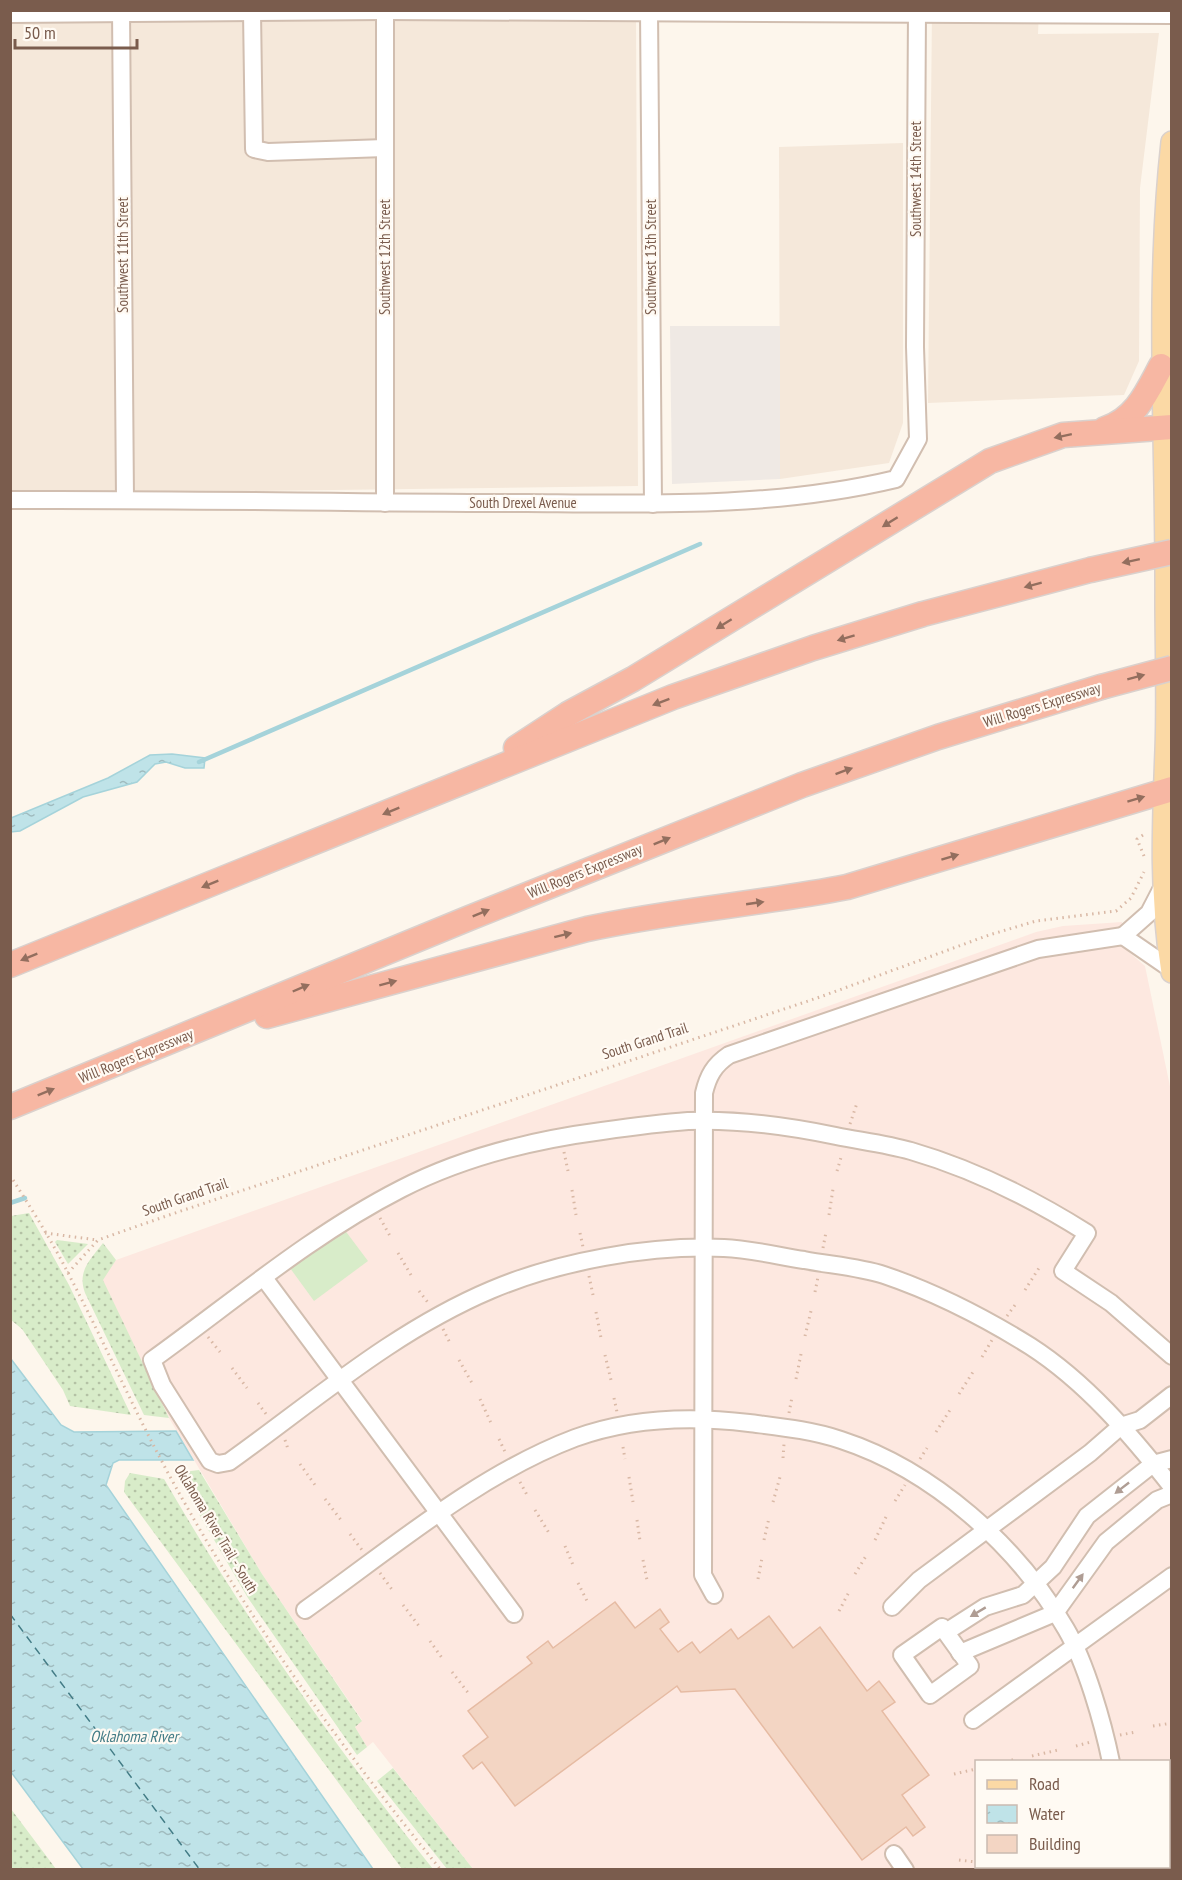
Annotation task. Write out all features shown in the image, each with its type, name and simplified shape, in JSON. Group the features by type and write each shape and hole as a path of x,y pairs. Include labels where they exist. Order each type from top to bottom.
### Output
{"highway":[{"path":"1100,431 1117,425 1131,414 1144,399 1161,366"},
{"path":"469,779 568,714 633,679 990,461 1063,435 1167,428"},
{"path":"10,965 673,697 813,648 923,614 1090,570 1172,552"},
{"name":"Will Rogers Expressway","path":"10,1107 456,923 802,785 938,737 1101,687 1172,668"},
{"path":"169,1042 587,929 643,918 800,897 847,887 1168,790"}],"main road":[{"path":"1171,971 1163,885 1168,790 1167,428 1161,366 1166,303 1164,221 1172,142"}],"street":[{"name":"Southwest 12th Street","path":"385,11 385,503"},
{"path":"10,14 649,11 1172,15"},
{"name":"Southwest 13th Street","path":"649,11 653,504"},
{"name":"Southwest 11th Street","path":"121,12 125,500"},
{"path":"252,12 254,149 268,152 385,148"},
{"name":"Southwest 14th Street","path":"915,347 917,13"},
{"name":"South Drexel Avenue","path":"10,500 653,504 778,500 855,488 896,478 918,439 915,347"},
{"path":"714,1595 703,1575 704,1121 706,1084 718,1063 729,1055 1038,949 1123,936 1149,913 1163,885"},
{"path":"1123,936 1171,971"},
{"path":"1172,1356 1111,1304 1063,1270 1087,1233 1028,1199 979,1176 911,1151 795,1128 704,1121 561,1137 491,1154 403,1188 345,1220 152,1360 162,1385 210,1461 218,1464 229,1462 393,1342 491,1290 538,1273 618,1255 724,1248 882,1275 934,1295 1031,1347 1070,1377 1121,1426 1172,1487"},
{"path":"264,1278 514,1614"},
{"path":"892,1607 919,1580 1090,1453 1121,1426 1140,1420 1172,1395"},
{"path":"304,1610 440,1514 513,1467 578,1437 653,1421 703,1419 786,1427 840,1439 869,1450 958,1504 988,1529 1055,1613 1075,1646 1106,1738 1111,1760"},
{"path":"946,1632 985,1607 1023,1595 1053,1568 1087,1516 1153,1464 1172,1459"},
{"path":"960,1653 1055,1613 1106,1542 1157,1500 1172,1494"},
{"path":"973,1720 1172,1576"},
{"path":"942,1627 960,1653 970,1666 930,1695 902,1655 942,1627"},
{"path":"894,1854 905,1869"}],"path":[{"name":"South Grand Trail","path":"45,1233 98,1240 584,1074 820,997 989,935 1036,921 1116,911 1131,898 1143,879 1145,864 1137,838 1145,834"},
{"path":"848,1128 857,1103"},
{"path":"563,1147 568,1171"},
{"path":"837,1171 845,1147"},
{"name":"Oklahoma River Trail - South","path":"10,1175 68,1272 173,1483 225,1571 273,1644 370,1779 441,1869"},
{"path":"829,1215 833,1189"},
{"path":"572,1190 576,1215"},
{"path":"377,1214 390,1236"},
{"path":"822,1253 826,1232"},
{"path":"580,1233 583,1246"},
{"name":"South Grand Trail","path":"68,1272 98,1240"},
{"path":"399,1253 411,1275"},
{"path":"1025,1290 1039,1268"},
{"path":"814,1293 819,1272"},
{"path":"590,1283 592,1295"},
{"path":"419,1291 432,1309"},
{"path":"805,1336 811,1311"},
{"path":"596,1312 601,1338"},
{"path":"441,1325 451,1345"},
{"path":"205,1333 220,1352"},
{"path":"982,1357 993,1337"},
{"path":"796,1379 801,1354"},
{"path":"605,1355 611,1380"},
{"path":"459,1360 472,1383"},
{"path":"232,1368 247,1388"},
{"path":"959,1394 973,1372"},
{"path":"788,1418 792,1397"},
{"path":"614,1398 616,1410"},
{"path":"480,1400 491,1422"},
{"path":"258,1403 271,1420"},
{"path":"936,1432 950,1410"},
{"path":"783,1458 784,1436"},
{"path":"499,1439 508,1459"},
{"path":"623,1447 625,1459"},
{"path":"916,1466 927,1448"},
{"path":"300,1464 315,1485"},
{"path":"517,1475 527,1495"},
{"path":"628,1477 633,1502"},
{"path":"773,1502 780,1477"},
{"path":"895,1501 906,1482"},
{"path":"325,1499 341,1520"},
{"path":"535,1510 549,1533"},
{"path":"875,1540 886,1517"},
{"path":"764,1540 769,1518"},
{"path":"637,1520 640,1541"},
{"path":"350,1534 367,1556"},
{"path":"565,1546 573,1565"},
{"path":"855,1575 866,1556"},
{"path":"758,1579 762,1558"},
{"path":"643,1560 647,1580"},
{"path":"378,1570 393,1591"},
{"path":"578,1584 588,1604"},
{"path":"839,1611 849,1592"},
{"path":"403,1605 419,1626"},
{"path":"430,1641 442,1658"},
{"path":"452,1672 469,1694"},
{"path":"1153,1726 1172,1723"},
{"path":"1115,1736 1136,1732"},
{"path":"1076,1746 1096,1741"},
{"path":"1032,1756 1058,1750"},
{"path":"1010,1760 1015,1759"},
{"path":"954,1774 975,1769"},
{"path":"959,1860 975,1862"}],"shaded area":[{"path":"10,11 636,11 638,486 11,494"},
{"path":"932,11 1039,11 1038,34 1159,33 1140,188 1139,361 1124,395 928,403"},
{"path":"903,143 903,423 889,463 780,479 779,147"},
{"path":"670,326 780,326 780,479 672,484"},
{"path":"1122,922 1123,947 1145,966 1172,1096 1171,1869 473,1869 373,1742 367,1747 355,1727 362,1720 262,1574 169,1418 102,1279 116,1260 1036,932 1063,926"}],"green space":[{"path":"29,1213 69,1285 131,1415 70,1406 63,1390 22,1329 11,1320 11,1216"},
{"path":"335,1217 368,1261 314,1301 282,1257"},
{"path":"57,1240 88,1244 68,1264 55,1242"},
{"path":"103,1243 116,1260 103,1280 169,1418 144,1415 85,1293 83,1278 86,1266"},
{"path":"199,1470 262,1574 362,1721 355,1727 367,1747 357,1755 248,1598 175,1473"},
{"path":"130,1473 164,1479 226,1581 291,1680 360,1776 433,1869 402,1869 124,1492 125,1481"},
{"path":"393,1768 473,1869 447,1869 377,1781"},
{"path":"11,1809 56,1869 11,1869"}],"water":[{"path":"172,754 205,758 204,768 185,768 166,762 155,764 137,782 83,797 20,831 11,832 11,818 108,778 150,755"},
{"name":"Oklahoma River","path":"11,1359 61,1425 74,1432 176,1431 193,1460 119,1460 113,1463 106,1485 373,1869 83,1869 11,1772"}],"building":[{"path":"615,1602 635,1628 660,1609 669,1622 660,1629 678,1652 692,1642 700,1653 731,1629 738,1639 769,1616 793,1648 820,1627 867,1691 879,1681 895,1702 882,1711 929,1775 902,1795 925,1827 913,1836 906,1827 862,1860 735,1689 681,1692 677,1686 515,1806 482,1762 473,1769 463,1756 488,1737 468,1711 532,1663 527,1657 548,1641 553,1648"}],"waterway":[{"path":"199,762 700,544"},
{"path":"10,1203 25,1198"}],"ferry route":[{"path":"10,1614 200,1870"}]}
